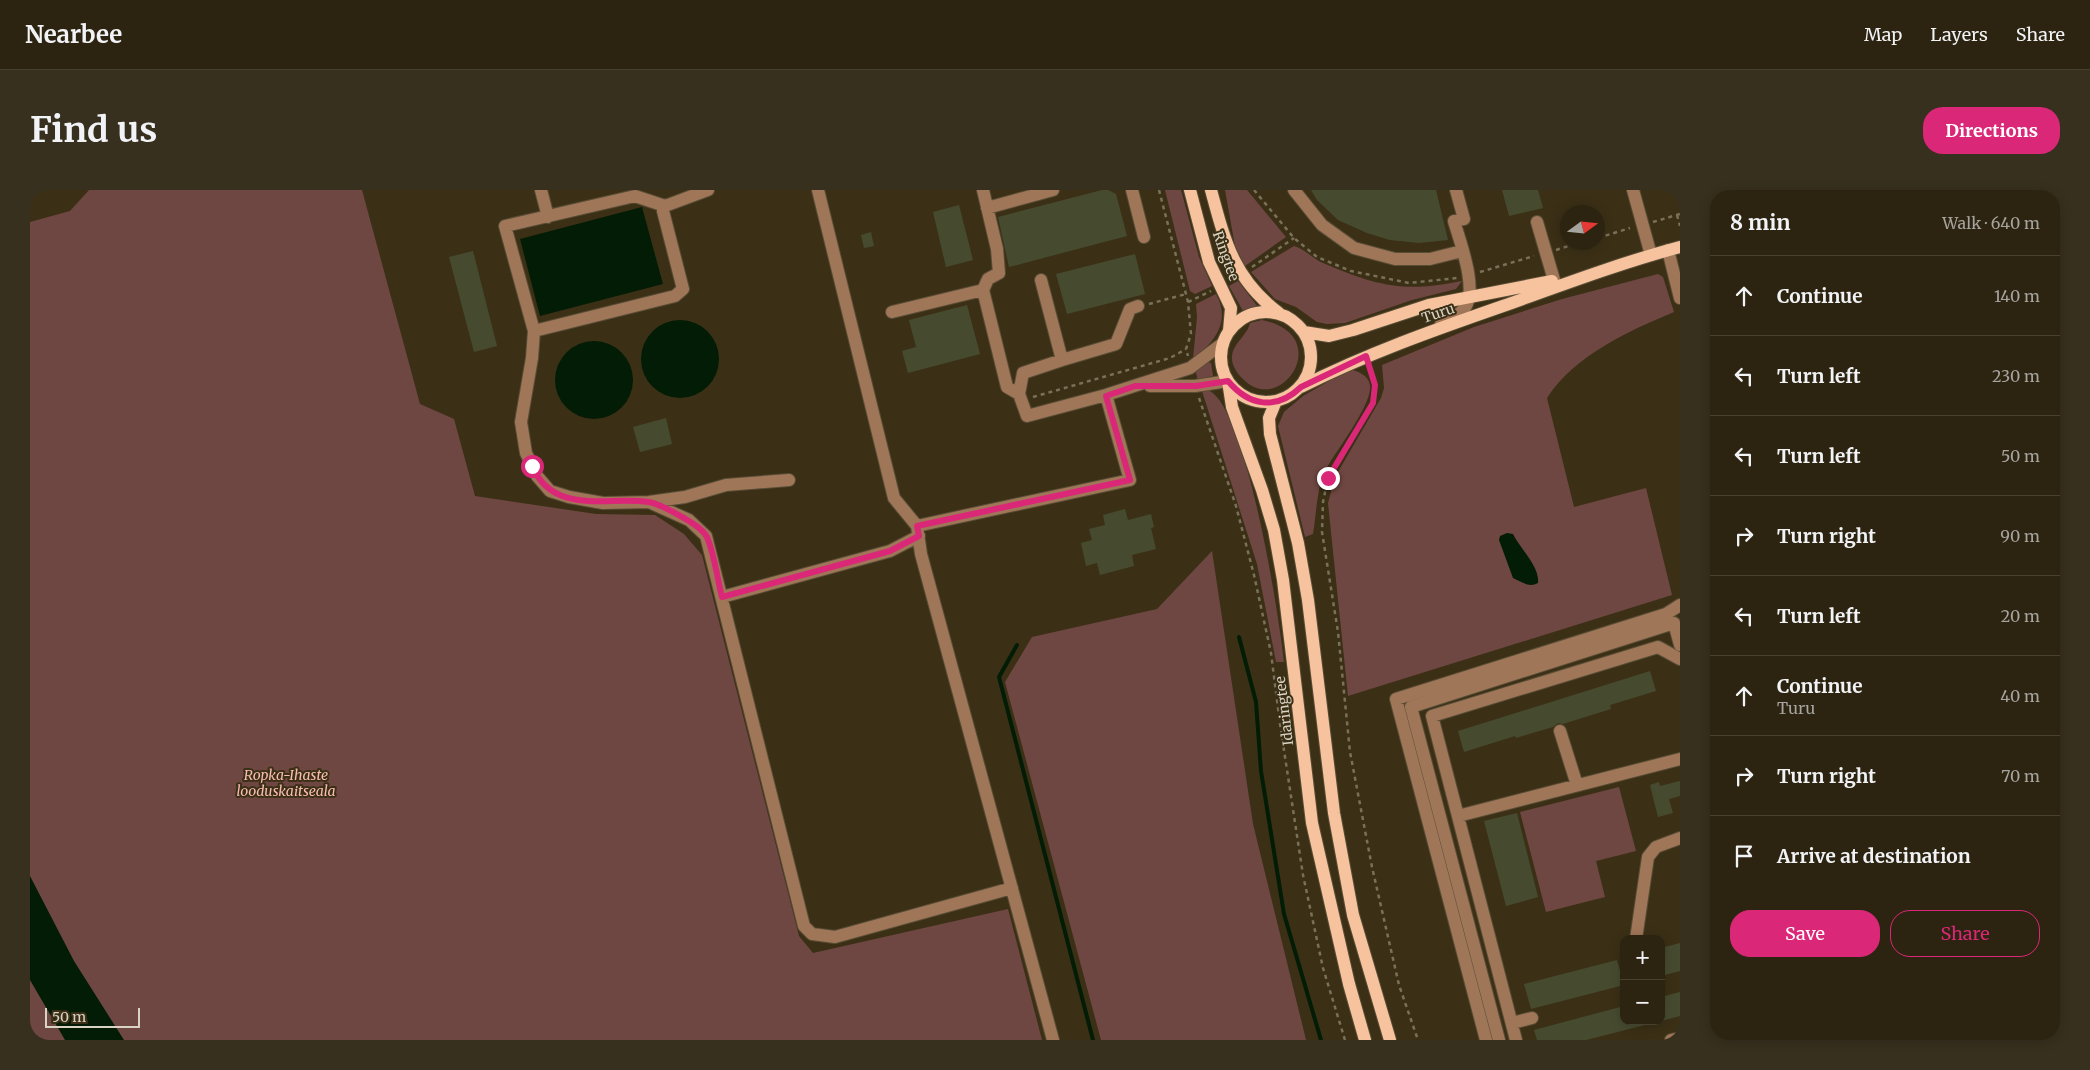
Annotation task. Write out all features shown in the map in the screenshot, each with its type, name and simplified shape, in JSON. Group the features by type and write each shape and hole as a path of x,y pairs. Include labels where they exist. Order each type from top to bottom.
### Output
{"main road":[{"name":"Ringtee","path":"1190,190 1209,262 1231,308 1226,337"},
{"name":"Ringtee","path":"1211,190 1227,248 1241,275 1260,298 1282,315"},
{"name":"Turu","path":"1301,387 1366,356 1423,334 1588,274 1674,248"},
{"name":"Turu","path":"1304,332 1329,336 1429,305 1588,274"},
{"path":"1267,312 1282,315 1298,325 1308,341 1311,360 1306,379 1294,393 1276,402 1248,399 1237,392 1228,381 1222,369 1221,356 1226,337 1239,321 1252,314 1267,312"},
{"name":"Idaringtee","path":"1228,381 1232,407 1262,490 1274,530 1283,580 1312,822 1346,975 1365,1040"},
{"path":"1276,402 1269,418 1270,434 1298,543 1334,813 1354,915 1390,1040"}],"street":[{"path":"541,190 548,217"},
{"path":"708,190 665,206 635,196 505,226 534,331 532,358 521,422 526,453 536,476 550,491 569,498 603,503 649,502 685,497 726,485 789,480"},
{"path":"818,190 894,498 918,531 921,554 1053,1040"},
{"path":"983,190 997,249 999,273 988,279 983,290 1007,387 1021,397"},
{"path":"987,208 1053,190"},
{"path":"1132,190 1144,237"},
{"path":"1294,190 1322,225 1354,248 1395,259 1430,259 1462,251"},
{"path":"1423,334 1454,317 1465,308 1470,297 1469,275 1454,221 1464,219 1456,190"},
{"path":"1633,190 1651,255"},
{"path":"534,331 675,296 682,289 663,211 665,206"},
{"path":"1538,222 1554,280"},
{"path":"1674,248 1680,298"},
{"path":"1041,280 1062,360"},
{"path":"892,312 983,290"},
{"path":"1138,306 1130,309 1116,344 1023,373 1021,397 1027,416 1106,396 1190,368 1226,337"},
{"path":"1135,386 1196,386 1228,381"},
{"path":"722,597 890,551 918,531 1130,480 1106,396"},
{"path":"649,502 673,512 701,529 706,536 804,926 812,934 835,937 1012,888"},
{"path":"1486,1040 1396,699 1666,614 1680,605"},
{"path":"1500,1040 1411,707 1674,623 1680,645"},
{"path":"1516,1040 1432,716 1658,647 1680,657"},
{"path":"1560,731 1577,785"},
{"path":"1458,816 1519,796 1577,785 1612,782 1680,759"},
{"path":"1637,935 1648,857 1656,847 1680,838"},
{"path":"1512,1023 1532,1018"},
{"path":"1671,1040 1680,1038"}],"path":[{"path":"1159,190 1188,302 1191,334 1186,348 1190,368"},
{"path":"1677,215 1680,226"},
{"path":"1250,268 1294,238"},
{"path":"1188,302 1212,290"},
{"path":"1138,306 1186,294"},
{"path":"1021,397 1170,358 1186,348"},
{"path":"1366,356 1375,385 1373,403 1328,478 1323,502 1322,532 1338,632 1350,752 1372,867 1399,985 1418,1040"},
{"path":"1196,386 1236,506 1254,575 1271,653 1303,876 1323,968 1345,1040"}],"green space":[{"name":"Ropka-Ihaste looduskaitseala","path":"89,190 362,190 420,404 454,419 475,496 596,514 655,515 684,534 702,555 799,936 813,953 1008,909 1042,1040 30,1040 30,222 70,211"},
{"path":"1165,190 1181,190 1199,257 1212,286 1195,294 1190,291"},
{"path":"1225,190 1247,190 1286,237 1245,266 1235,246"},
{"path":"1294,246 1323,263 1375,282 1407,287 1442,285 1462,281 1456,289 1412,300 1345,323 1327,324 1317,322 1296,307 1275,299 1251,272"},
{"path":"1658,274 1663,277 1674,312 1603,346 1587,357 1558,383 1547,398 1574,507 1646,488 1672,595 1348,696 1328,503 1335,477 1381,398 1384,388 1382,365 1474,327 1562,299"},
{"path":"1238,281 1258,307 1243,311 1229,286"},
{"path":"1216,294 1222,313 1221,322 1214,338 1193,359 1197,317 1196,304"},
{"path":"1262,320 1284,328 1296,341 1299,356 1294,370 1285,381 1272,388 1258,388 1243,379 1232,362 1233,351 1250,323"},
{"path":"1208,362 1211,363 1213,376 1198,380 1195,370"},
{"path":"1350,369 1365,376 1370,385 1369,394 1359,417 1324,473 1318,494 1313,534 1305,537 1278,426 1284,412 1303,396"},
{"path":"1202,391 1210,391 1224,407 1236,436 1248,474 1268,561 1284,662 1276,662 1257,564"},
{"path":"1212,551 1253,824 1306,1040 1101,1040 1005,682 1032,637 1157,609"},
{"path":"1619,787 1636,851 1596,861 1605,897 1546,912 1520,812"}],"shaded area":[{"path":"642,207 663,284 540,316 520,239"},
{"path":"672,320 688,320 702,326 713,337 719,351 719,367 713,381 702,392 688,398 672,398 658,392 647,381 641,367 641,351 647,337 658,326"},
{"path":"586,341 602,341 616,347 627,358 633,372 633,388 627,402 616,413 602,419 586,419 572,413 561,402 555,388 555,372 561,358 572,347"},
{"path":"1507,533 1513,534 1533,564 1538,577 1538,583 1529,585 1513,578 1499,540 1500,536"},
{"path":"30,876 74,961 124,1040 65,1040 30,980"}],"building":[{"path":"1108,190 1116,194 1127,236 1009,267 998,217"},
{"path":"1311,190 1436,190 1448,240 1419,243 1390,240 1367,233 1338,220 1317,200"},
{"path":"1502,190 1538,190 1543,208 1509,216"},
{"path":"959,205 973,260 946,267 933,212"},
{"path":"871,232 874,246 864,248 861,235"},
{"path":"473,251 497,346 474,352 449,257"},
{"path":"1135,254 1145,294 1067,314 1056,274"},
{"path":"967,305 980,354 908,373 902,351 916,347 909,320"},
{"path":"666,418 672,444 640,452 633,427"},
{"path":"1125,509 1128,520 1151,514 1154,527 1151,528 1156,549 1132,555 1134,566 1100,575 1097,563 1086,566 1081,543 1092,540 1089,529 1105,525 1103,515"},
{"path":"1650,671 1656,691 1610,705 1611,709 1464,752 1458,731"},
{"path":"1680,781 1680,796 1669,799 1673,813 1658,817 1650,785 1659,782 1660,786"},
{"path":"1517,813 1538,897 1506,906 1484,821"},
{"path":"1680,943 1680,971 1665,975 1665,947"},
{"path":"1617,960 1620,971 1620,986 1531,1009 1524,984"},
{"path":"1680,992 1680,1016 1665,1020 1665,996"},
{"path":"1620,1007 1620,1025 1645,1025 1586,1040 1537,1040 1534,1030"}],"waterway":[{"path":"1239,637 1256,702 1261,771 1284,914 1321,1040"},
{"path":"1017,645 999,677 1093,1040"}],"route":[{"path":"532,466 536,476 550,491 569,498 603,503 649,502 688,520 701,529 706,536 722,597 890,551 919,536 917,526 1130,480 1106,396 1135,386 1196,386 1228,381 1237,392 1248,399 1276,402 1338,368 1366,356 1375,385 1373,403 1328,478"}]}
